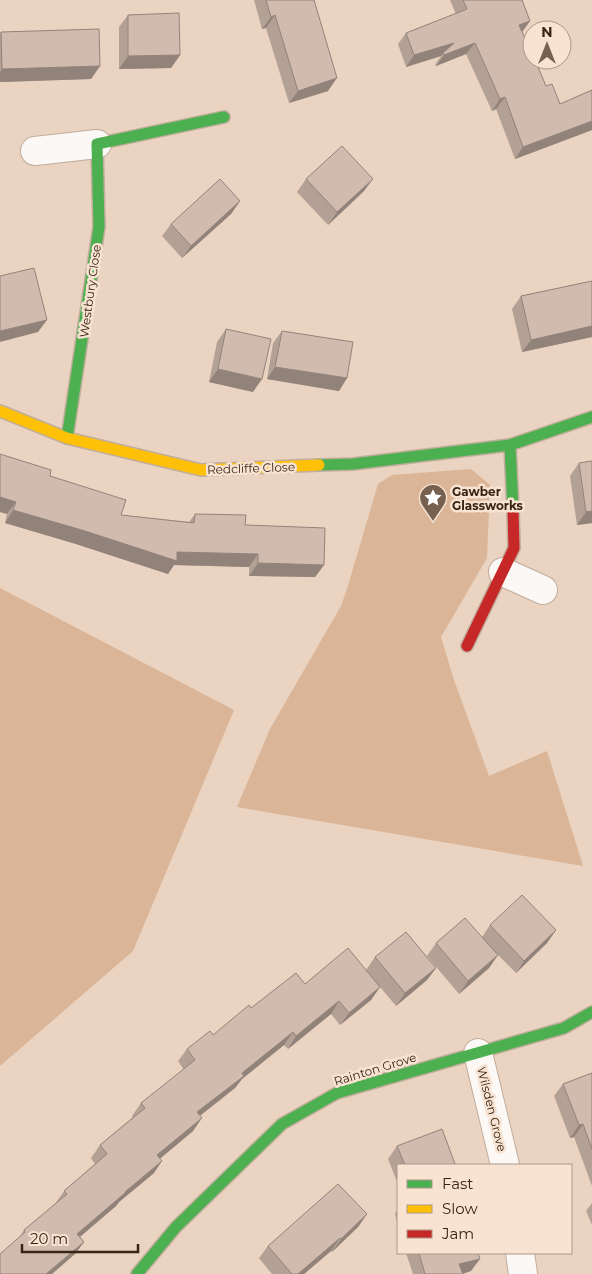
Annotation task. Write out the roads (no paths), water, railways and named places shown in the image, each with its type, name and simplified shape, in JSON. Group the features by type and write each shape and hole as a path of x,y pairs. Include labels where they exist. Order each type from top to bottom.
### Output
{"street":[{"path":"35,152 97,144 224,117"},
{"name":"Westbury Close","path":"66,438 99,227 97,144"},
{"name":"Redcliffe Close","path":"0,411 66,438 201,470 353,464 510,445 592,417"},
{"path":"467,646 514,548 510,445"},
{"path":"502,572 543,590"},
{"name":"Rainton Grove","path":"137,1274 176,1227 282,1124 337,1093 564,1028 592,1012"},
{"name":"Wilsden Grove","path":"478,1053 505,1164"},
{"path":"520,1254 523,1274"}],"place":[{"name":"Gawber Glassworks","path":"433,522"}]}
